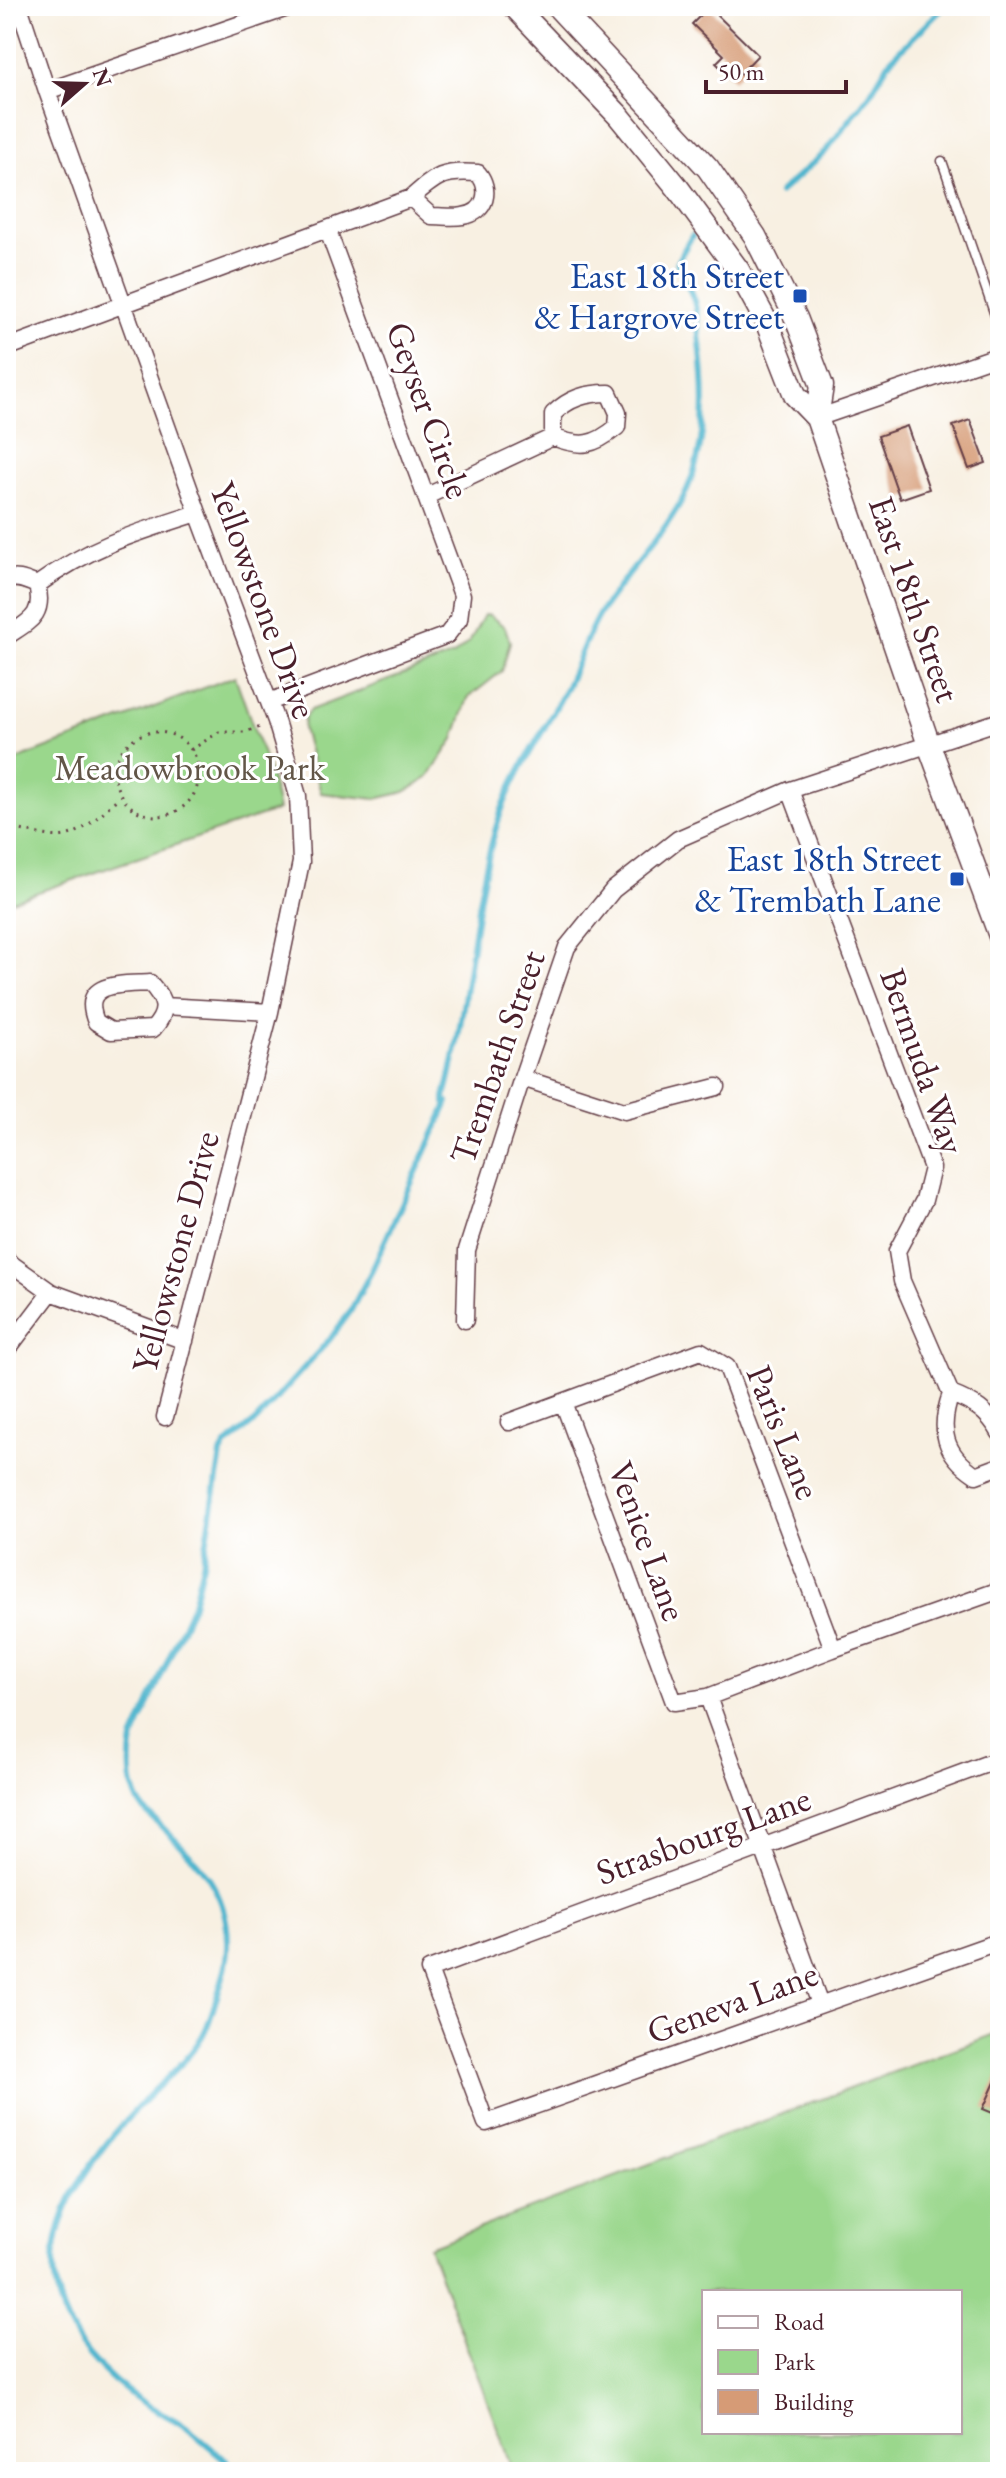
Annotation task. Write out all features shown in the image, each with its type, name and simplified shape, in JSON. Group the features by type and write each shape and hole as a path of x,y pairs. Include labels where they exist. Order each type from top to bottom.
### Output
{"main road":[{"name":"East 18th Street","path":"514,6 619,116 721,246 767,323 795,395 817,418 929,745 1000,936"},
{"name":"East 18th Street","path":"557,6 708,168 755,236 796,318 822,386 817,418"}],"street":[{"name":"Yellowstone Drive","path":"19,6 198,513 276,721 298,796 301,862 270,1012 165,1417"},
{"path":"47,91 293,6"},
{"path":"6,348 411,198"},
{"name":"Geyser Circle","path":"269,702 447,635 459,619 462,595 328,231"},
{"path":"817,418 1000,355"},
{"path":"427,496 553,437"},
{"path":"37,585 66,564 115,540 198,513"},
{"path":"6,581 11,578 37,585"},
{"path":"6,637 36,616 40,599 37,585"},
{"name":"Trembath Street","path":"465,1320 467,1250 567,947 613,890 678,839 790,790 1000,721"},
{"name":"Bermuda Way","path":"790,790 932,1168 924,1200 897,1251 902,1281 951,1394"},
{"path":"150,983 160,994 164,1006 163,1018 153,1029 111,1031 96,1022 90,1009 95,994 104,987 150,983"},
{"path":"164,1006 270,1012"},
{"path":"522,1078 624,1111 717,1087"},
{"path":"9,1269 51,1292 185,1341"},
{"path":"6,1347 10,1346 51,1292"},
{"name":"Paris Lane","path":"509,1422 701,1351 727,1367 833,1649"},
{"path":"1000,1433 990,1415 973,1403 951,1394 944,1414 945,1440 960,1465 976,1475 1000,1466"},
{"name":"Venice Lane","path":"563,1402 674,1702 708,1697"},
{"path":"820,2004 708,1697 1000,1590"},
{"name":"Strasbourg Lane","path":"486,2123 429,1970 1000,1759"},
{"name":"Geneva Lane","path":"486,2123 1000,1941"}],"lane":[{"path":"942,161 1000,330"}],"path":[{"path":"191,750 219,732 244,732 276,721"},
{"path":"154,731 169,733 182,740 191,750 199,776 189,801 179,810 154,816 140,813 120,796 115,782 119,754 128,742 140,734 154,731"},
{"path":"6,828 67,837 81,831 120,796"}],"green space":[{"name":"Meadowbrook Park","path":"484,615 489,615 505,627 510,642 502,671 468,698 454,739 428,778 405,792 376,799 321,793 303,729 304,718 310,710 454,655 470,641"},
{"name":"Meadowbrook Park","path":"235,676 271,777 278,810 6,903 6,764"},
{"path":"1000,2032 1000,2472 514,2472 429,2247"}],"building":[{"path":"709,7 758,55 734,80 716,63 724,55 692,24"},
{"path":"970,420 986,463 969,469 953,426"},
{"path":"907,426 929,489 900,499 878,436"},
{"path":"1000,2071 1000,2116 983,2109"}],"waterway":[{"path":"779,193 825,152 870,94 891,59 945,6"},
{"path":"242,2472 181,2424 130,2393 101,2368 67,2321 56,2288 54,2255 61,2223 74,2193 114,2134 200,2040 211,2016 228,1955 226,1922 216,1890 186,1850 145,1811 137,1798 131,1773 133,1739 193,1604 203,1564 221,1454 226,1445 256,1421 330,1339 350,1312 448,1102 445,1103 445,1097 460,1026 483,882 508,795 566,688 601,611 665,527 691,479 701,441 703,382 695,306 677,262 692,236"}],"place":[{"name":"East 18th Street & Hargrove Street","path":"800,296"},
{"name":"East 18th Street & Trembath Lane","path":"957,879"}]}
